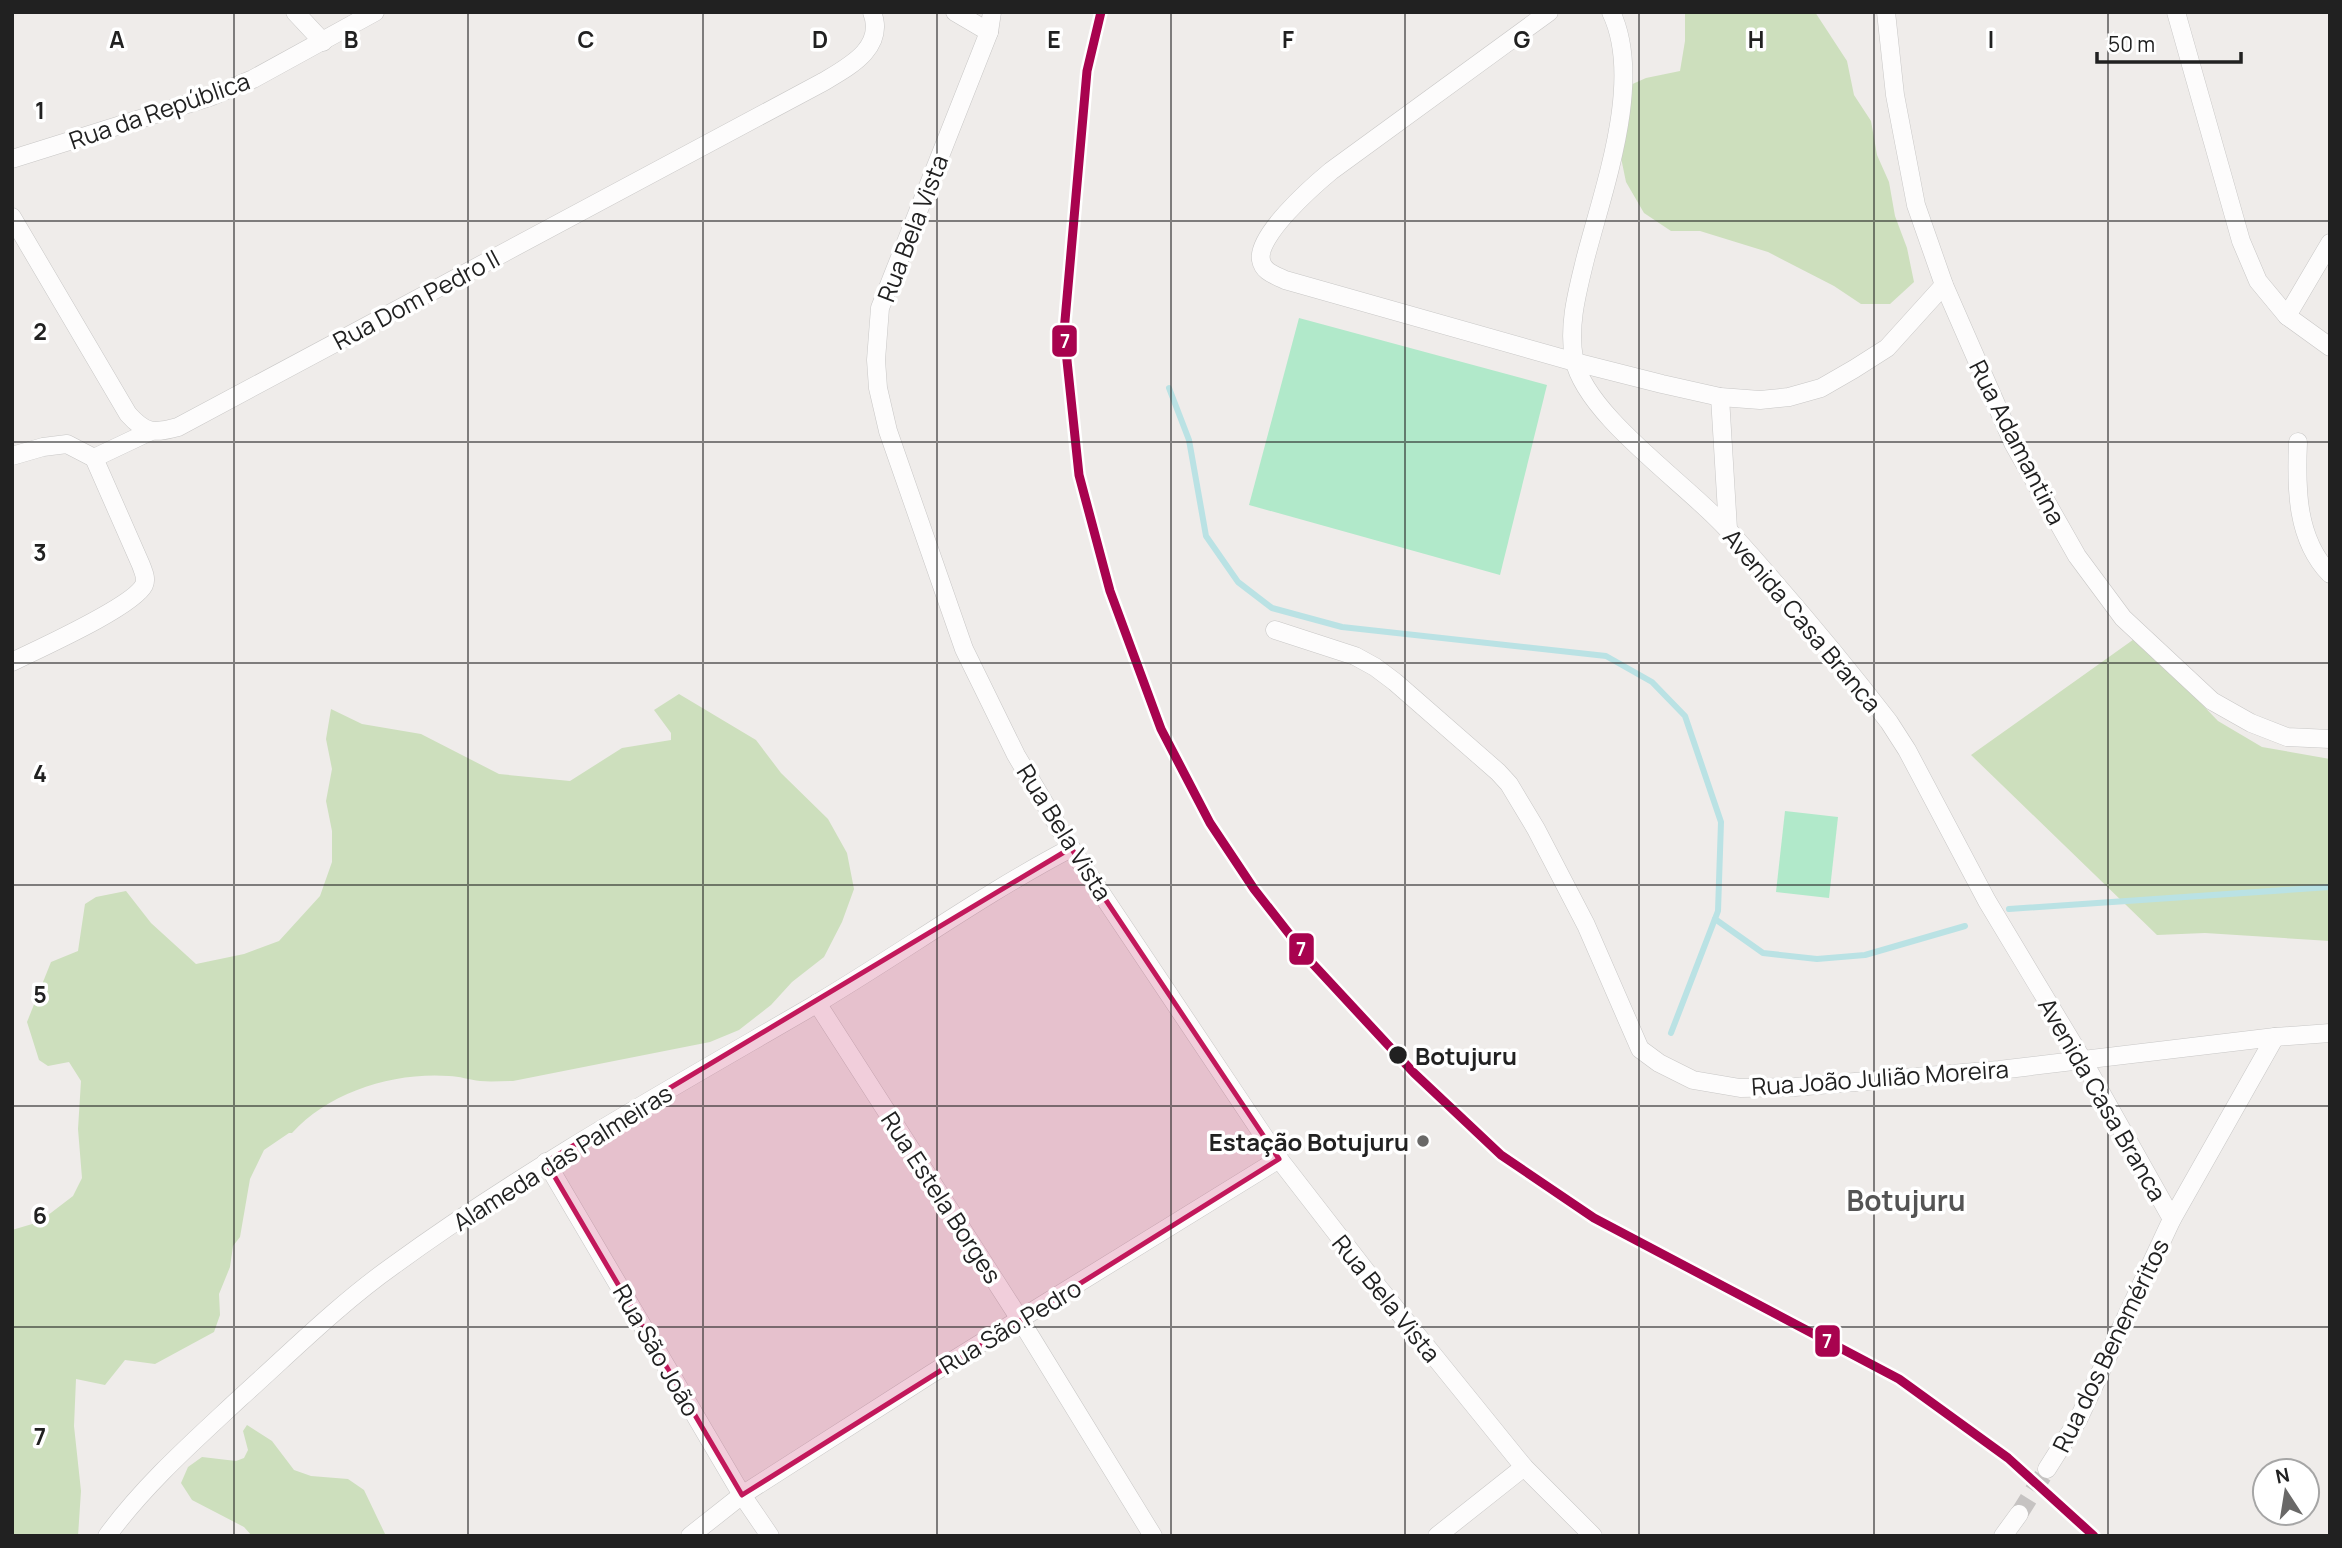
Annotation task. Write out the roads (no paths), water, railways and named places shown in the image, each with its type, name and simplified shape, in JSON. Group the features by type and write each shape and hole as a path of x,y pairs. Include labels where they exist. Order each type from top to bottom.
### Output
{"street":[{"path":"295,12 323,42"},
{"name":"Rua da República","path":"12,159 211,97 253,79 375,12"},
{"name":"Rua Dom Pedro II","path":"151,431 160,432 178,427 823,82 858,61 872,43 876,21 872,12"},
{"path":"955,12 989,32"},
{"name":"Rua Bela Vista","path":"992,12 989,32 880,308 876,360 878,388 888,431 964,649 1016,755 1071,848 1279,1159 1524,1467 1593,1536"},
{"path":"1549,12 1307,191 1272,231 1261,249 1261,261 1267,272 1285,280 1575,362 1720,397 1769,399 1789,397 1821,388 1886,348 1944,285"},
{"name":"Avenida Casa Branca","path":"1611,12 1619,29 1625,69 1620,121 1573,309 1572,341 1575,362 1583,382 1597,403 1631,439 1728,529 1871,699 1908,750 1987,901 2082,1059 2172,1219"},
{"name":"Rua Adamantina","path":"1886,12 1895,95 1916,205 1944,285 2013,443 2077,556 2123,618 2212,701 2251,723 2287,737 2330,739"},
{"path":"2176,12 2241,241 2258,281 2287,316 2330,346"},
{"path":"12,217 128,414 140,427 151,431"},
{"path":"2287,316 2330,243"},
{"path":"1720,397 1728,529"},
{"path":"94,458 151,431"},
{"path":"2298,442 2296,486 2304,530 2312,550 2330,574"},
{"path":"12,457 43,447 66,444 94,458 146,579 143,588 132,598 12,662"},
{"name":"Rua João Julião Moreira","path":"1275,630 1355,656 1375,667 1498,772 1509,784 1536,829 1580,913 1640,1049 1675,1072 1693,1080 1740,1088 1795,1087 1999,1070 2275,1037 2330,1033"},
{"name":"Alameda das Palmeiras","path":"107,1536 124,1513 184,1450 306,1338 392,1266 546,1162 817,1003 1017,876 1071,848"},
{"name":"Rua Estela Borges","path":"817,1003 1021,1321 1153,1536"},
{"name":"Rua dos Beneméritos","path":"2047,1469 2078,1420 2172,1219 2275,1037"},
{"name":"Rua São Pedro","path":"690,1536 742,1495 931,1374 1021,1321 1279,1159"},
{"name":"Rua São João","path":"546,1162 742,1495 770,1536"},
{"path":"1437,1536 1524,1467"},
{"path":"2003,1536 2019,1514"}],"waterway":[{"path":"1169,388 1189,440 1206,536 1238,582 1272,608 1342,627 1606,656 1652,682 1685,716 1721,822 1718,911 1671,1033"},
{"path":"2009,909 2330,887"},
{"path":"1715,919 1763,953 1817,959 1865,955 1965,926"}],"tunnel":[{"path":"2019,1514 2047,1469"}],"place":[{"name":"Botujuru","path":"1398,1055"},
{"name":"Estação Botujuru","path":"1423,1141"}],"district":[{"name":"Botujuru","path":"1906,1200"}]}
